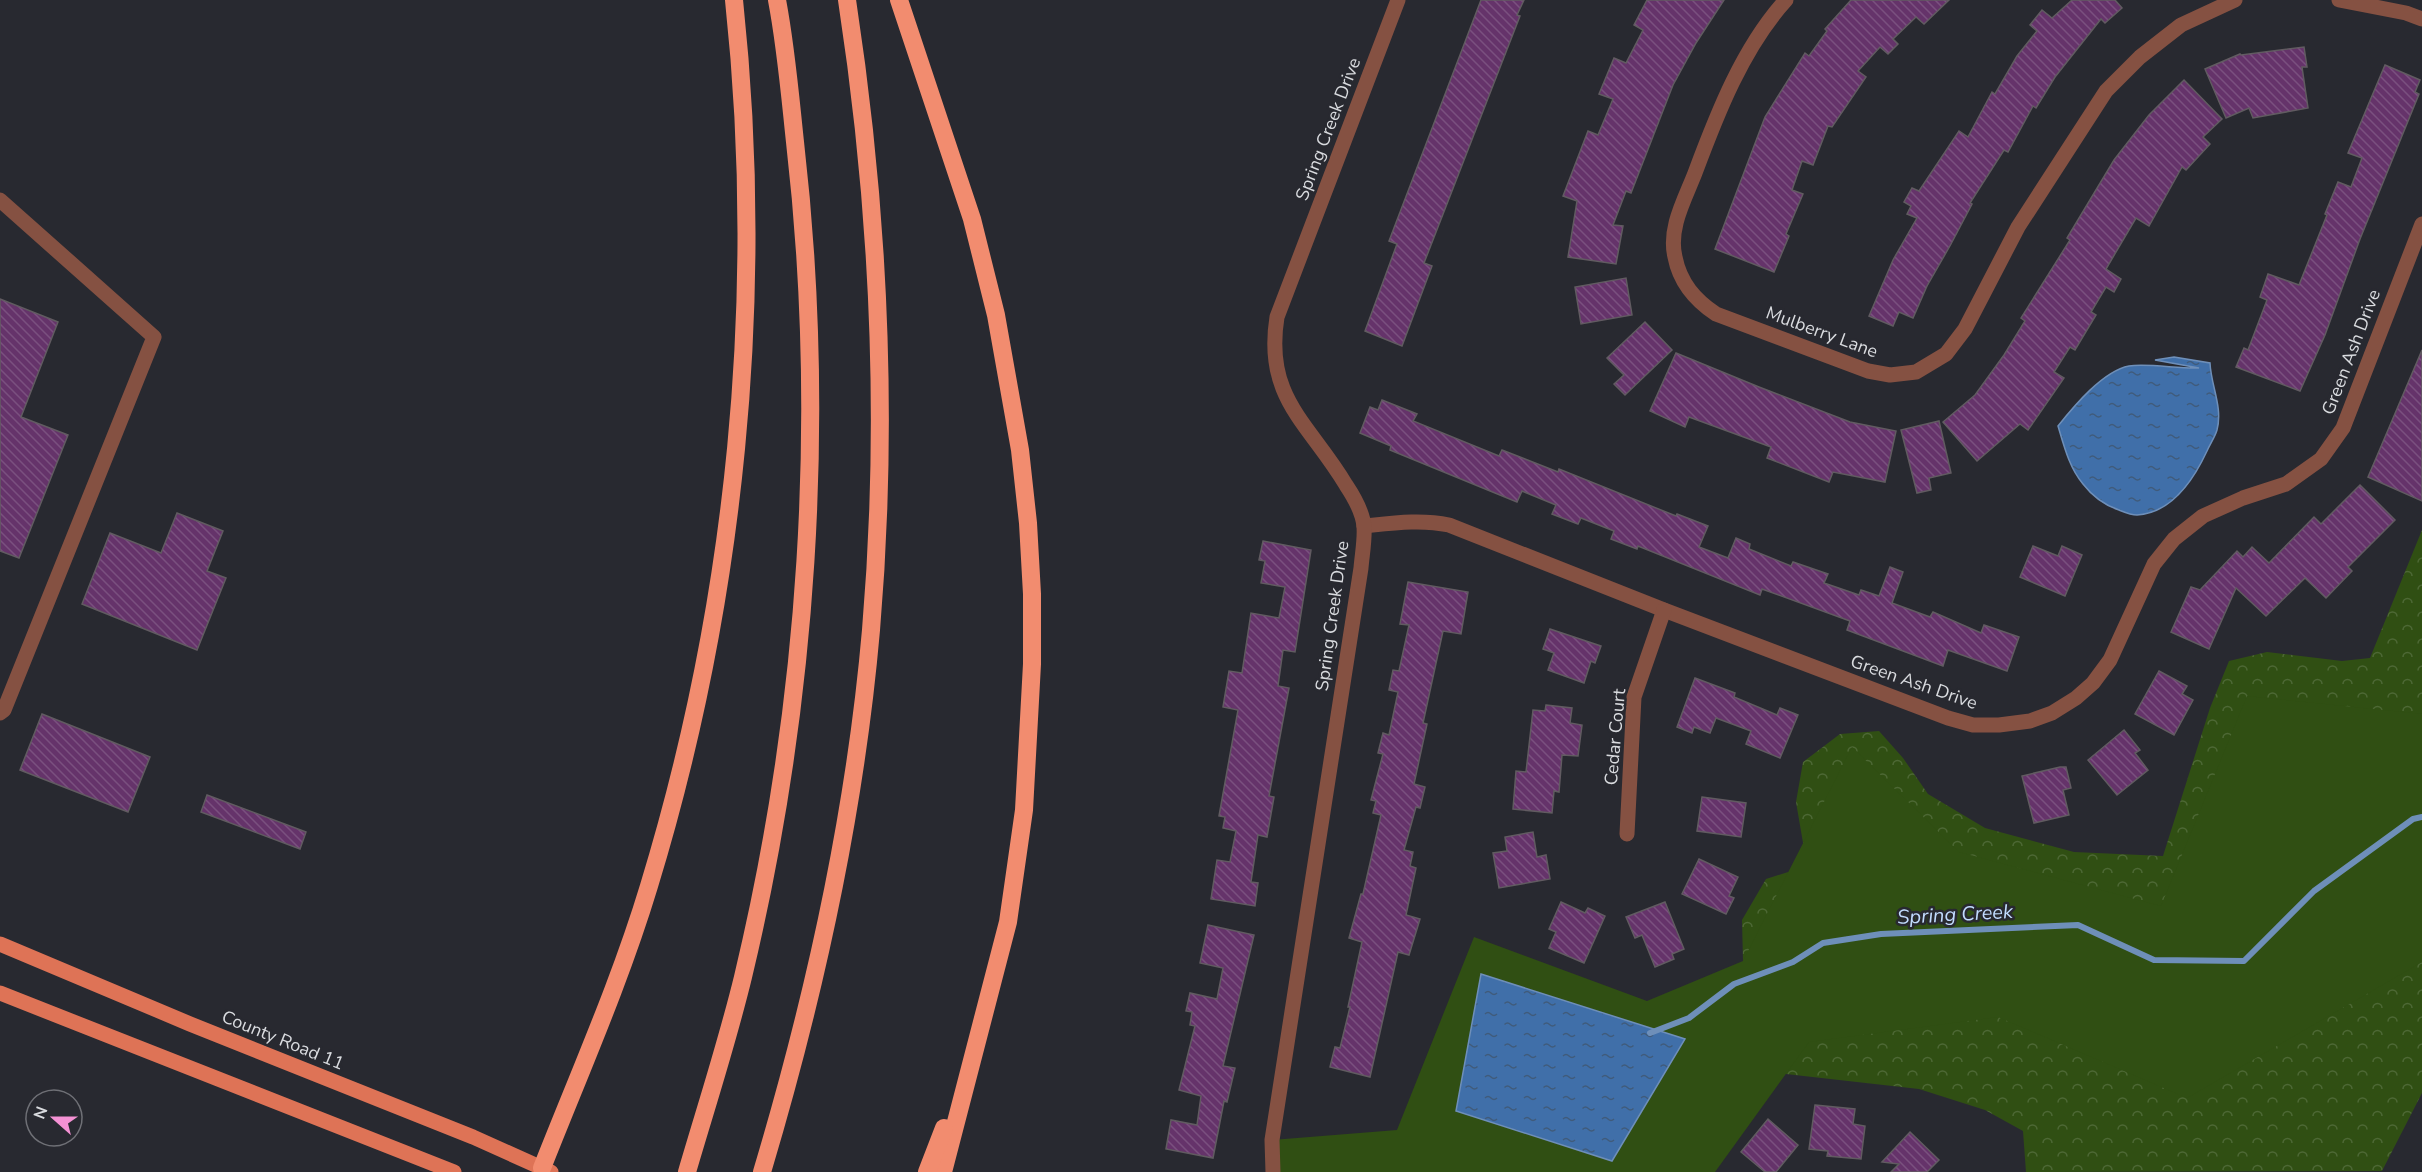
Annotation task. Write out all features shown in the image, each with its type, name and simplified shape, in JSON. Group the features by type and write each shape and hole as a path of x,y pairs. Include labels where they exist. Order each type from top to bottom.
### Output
{"highway":[{"path":"545,1170 608,1004 649,886 691,727 719,581 731,494 745,343 747,264 743,101 734,0"},
{"path":"687,1172 722,1056 747,954 778,799 800,623 810,448 807,271 800,184 777,0"},
{"path":"762,1172 789,1083 830,910 849,799 871,631 880,465 880,355 870,178 862,96 847,0"},
{"path":"899,0 972,219 1009,380 1028,524 1032,664 1024,810 1008,922 943,1172"},
{"path":"927,1172 985,1010"}],"main road":[{"name":"County Road 11","path":"0,944 190,1024 474,1137 545,1170"},
{"path":"0,993 454,1172"}],"street":[{"name":"Spring Creek Drive","path":"1273,1172 1272,1140 1361,568 1364,526 1356,501 1345,482 1296,416 1285,396 1276,370 1273,341 1277,317 1398,0"},
{"name":"Mulberry Lane","path":"1786,0 1750,50 1715,121 1675,223 1674,256 1684,283 1698,302 1716,314 1868,371 1890,375 1916,372 1946,354 1965,329 2018,227 2106,90 2140,57 2181,25 2229,1"},
{"path":"2339,0 2406,13 2422,19"},
{"path":"0,200 154,337 4,710 0,713"},
{"name":"Green Ash Drive","path":"1364,526 1415,521 1432,521 1449,525 1937,714 1973,725 1999,725 2030,721 2052,713 2076,698 2093,682 2110,660 2154,564 2174,539 2203,516 2242,498 2286,484 2321,459 2343,428 2422,224"},
{"name":"Cedar Court","path":"1627,834 1634,697 1664,610"}],"green space":[{"path":"2422,530 2422,1093 2382,1171 2026,1172 2023,1131 1985,1110 1919,1089 1786,1074 1790,985 1743,961 1742,920 1766,879 1807,866 1796,802 1803,762 1840,734 1879,731 1903,758 1928,794 1985,828 2074,852 2163,856 2210,708 2229,661 2267,652 2342,661 2370,658"},
{"path":"2247,696 2422,714 2422,962 2187,1098 1998,1017 1809,1042 1715,1172 1279,1172 1272,1140 1397,1130 1474,937 1647,1001 1743,961 1852,747 1959,852 2161,906"}],"water":[{"path":"2174,357 2210,363 2219,413 2217,430 2196,473 2180,493 2161,508 2150,513 2130,514 2104,503 2083,484 2071,463 2058,426 2090,390 2119,369 2136,365 2199,368 2155,360"},
{"path":"1481,974 1685,1039 1612,1161 1456,1111"}],"building":[{"path":"1481,0 1524,0 1517,15 1520,16 1424,263 1432,266 1402,346 1365,331 1397,244 1389,241"},
{"path":"1647,0 1724,0 1696,43 1673,85 1631,193 1626,191 1613,225 1623,226 1616,264 1568,257 1577,201 1563,196 1588,131 1598,135 1613,99 1599,94 1614,58 1626,63 1643,30 1634,25"},
{"path":"1851,0 1949,0 1924,24 1916,17 1893,39 1898,44 1888,54 1880,47 1858,71 1866,77 1832,127 1828,126 1813,165 1802,161 1792,190 1803,194 1786,234 1789,236 1774,272 1715,249 1765,117 1805,53 1809,56 1827,31 1825,29"},
{"path":"2072,0 2115,0 2122,8 2105,23 2101,19 2055,77 2036,108 2033,106 2008,152 2004,150 1970,203 1972,204 1927,286 1913,318 1899,312 1893,326 1869,316 1893,260 1917,218 1907,214 1911,206 1904,202 1912,188 1919,191 1959,131 1968,137 1992,92 1995,94 2017,56 2037,31 2030,25 2042,10 2052,18"},
{"path":"2304,47 2307,67 2302,67 2308,108 2253,118 2249,108 2226,118 2205,69 2240,54"},
{"path":"2385,65 2420,80 2415,92 2419,94 2360,239 2325,335 2300,391 2236,367 2244,348 2248,350 2267,300 2260,297 2268,274 2299,285 2338,182 2351,187 2362,158 2348,153"},
{"path":"2184,80 2222,119 2203,137 2210,144 2186,170 2182,167 2149,226 2136,218 2106,269 2121,279 2114,292 2106,287 2091,312 2096,315 2075,350 2070,347 2054,372 2064,378 2028,430 2020,424 1977,461 1943,422 1975,395 2004,355 2025,321 2021,318 2070,240 2067,238 2114,160 2149,115"},
{"path":"1626,278 1632,315 1581,324 1575,287"},
{"path":"0,299 58,322 21,417 68,435 19,558 0,551"},
{"path":"1645,322 1672,350 1625,395 1614,384 1624,375 1607,358"},
{"path":"2422,350 2422,501 2368,477"},
{"path":"1676,353 1850,422 1896,431 1885,482 1833,472 1829,482 1767,458 1771,447 1689,417 1685,427 1650,411"},
{"path":"1382,400 1417,414 1413,421 1499,456 1502,450 1558,472 1559,469 1676,516 1677,514 1708,526 1699,547 1728,558 1736,538 1750,544 1749,549 1791,566 1793,562 1828,574 1824,583 1859,595 1861,590 1879,596 1890,567 1903,572 1892,603 1930,617 1933,612 1981,633 1984,625 2019,637 2007,671 1948,650 1943,666 1847,630 1850,621 1762,589 1760,595 1638,546 1637,549 1611,539 1614,531 1581,518 1578,524 1552,514 1556,505 1522,491 1517,502 1390,450 1391,446 1360,433 1370,407 1378,410"},
{"path":"1939,421 1951,473 1929,478 1931,490 1917,493 1901,430"},
{"path":"2360,485 2395,520 2348,567 2352,571 2326,598 2305,578 2266,616 2236,588 2209,649 2171,632 2191,587 2200,590 2237,551 2243,557 2252,547 2269,563 2314,517 2321,524"},
{"path":"177,513 223,531 207,571 226,578 197,650 82,604 110,533 161,553"},
{"path":"1263,541 1311,550 1295,652 1283,650 1278,686 1289,688 1269,796 1274,797 1267,837 1258,835 1251,882 1258,883 1255,906 1211,899 1217,860 1230,862 1236,831 1223,828 1225,817 1219,816 1238,710 1223,707 1229,671 1242,673 1251,613 1279,618 1285,587 1261,583 1265,561 1259,560"},
{"path":"2033,546 2058,556 2062,546 2082,555 2065,596 2020,577"},
{"path":"1408,582 1468,592 1461,634 1443,631 1423,723 1427,724 1414,784 1425,787 1420,808 1416,807 1404,850 1413,852 1410,866 1416,868 1406,915 1420,919 1409,955 1398,952 1370,1077 1330,1067 1335,1047 1340,1048 1362,942 1349,938 1361,894 1363,894 1381,815 1373,813 1376,801 1371,800 1383,754 1378,753 1383,733 1389,735 1398,692 1389,690 1393,670 1399,671 1409,625 1400,624"},
{"path":"1550,629 1601,646 1595,663 1591,661 1584,683 1548,670 1554,653 1543,649"},
{"path":"2159,671 2187,686 2182,694 2193,700 2174,735 2135,714"},
{"path":"1695,678 1735,693 1734,697 1777,715 1780,708 1798,715 1780,758 1746,744 1751,731 1716,718 1710,733 1694,727 1692,733 1677,727"},
{"path":"1546,705 1572,708 1570,723 1582,725 1578,756 1562,755 1559,792 1554,791 1552,813 1513,809 1516,771 1526,772 1533,710 1545,711"},
{"path":"42,714 150,757 128,812 20,770"},
{"path":"2124,730 2140,750 2135,753 2148,770 2117,795 2088,760"},
{"path":"2066,767 2071,788 2063,790 2069,815 2034,823 2022,776"},
{"path":"207,795 306,832 300,849 201,812"},
{"path":"1702,797 1746,803 1741,837 1697,831"},
{"path":"1533,832 1537,857 1546,855 1550,879 1499,888 1493,853 1507,851 1505,837"},
{"path":"1699,859 1738,877 1729,896 1734,898 1726,914 1682,894"},
{"path":"1561,902 1585,913 1588,908 1605,916 1584,963 1549,948 1556,932 1549,929"},
{"path":"1665,902 1684,949 1672,954 1674,959 1655,967 1642,935 1635,938 1626,917"},
{"path":"1208,925 1254,935 1223,1066 1235,1068 1227,1102 1224,1101 1213,1158 1166,1149 1171,1120 1197,1125 1201,1096 1179,1090 1195,1026 1190,1025 1192,1012 1186,1011 1190,993 1217,999 1223,968 1200,963"},
{"path":"1815,1105 1855,1109 1853,1124 1865,1126 1861,1159 1827,1156 1828,1151 1809,1149"},
{"path":"1768,1119 1798,1145 1776,1172 1765,1172 1741,1152"},
{"path":"1910,1132 1939,1160 1927,1172 1891,1172 1899,1164 1882,1162"}],"waterway":[{"name":"Spring Creek","path":"1650,1033 1689,1018 1734,984 1793,962 1823,943 1881,934 2078,925 2154,960 2244,961 2314,891 2413,819 2422,817"}]}
